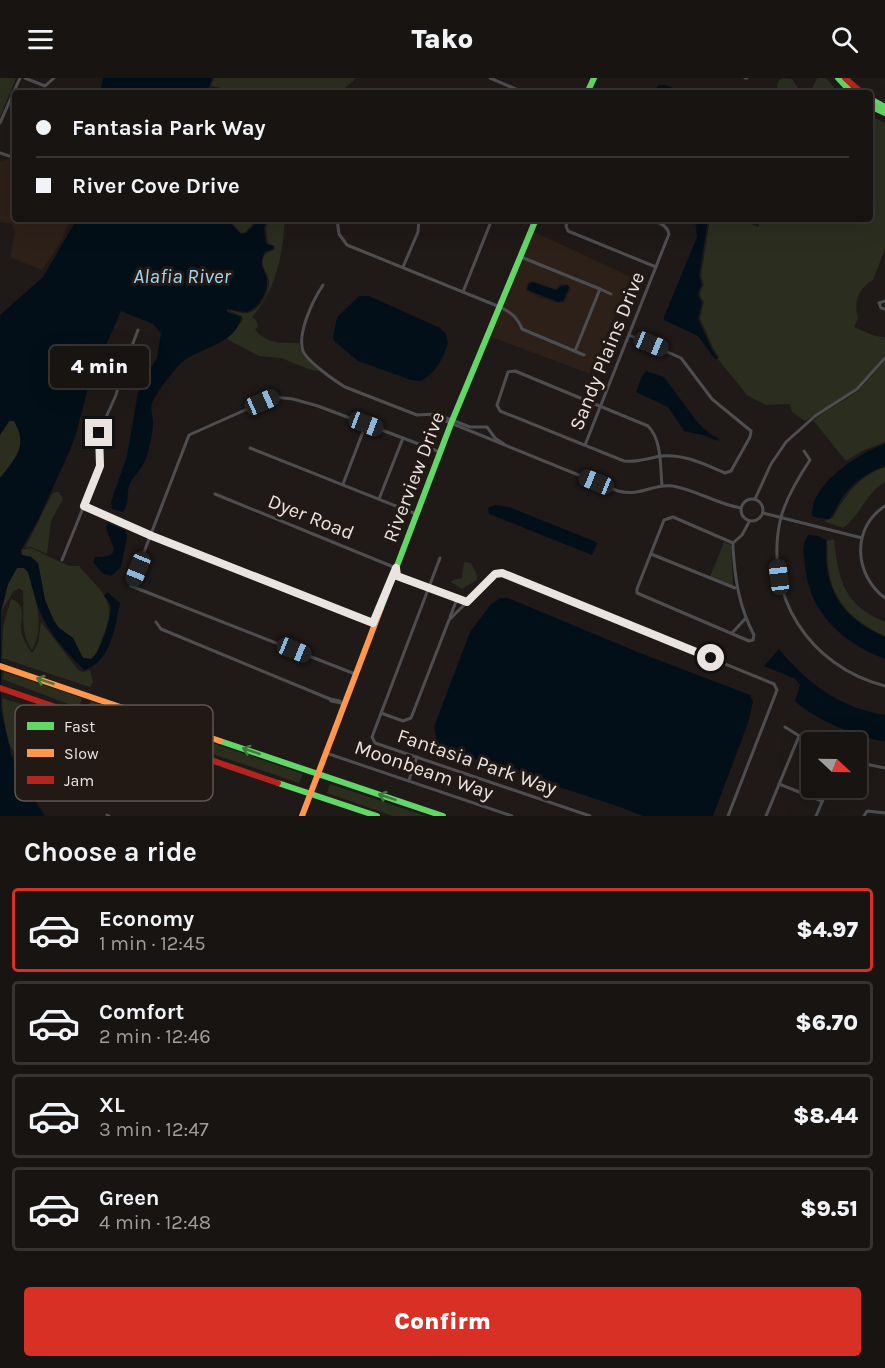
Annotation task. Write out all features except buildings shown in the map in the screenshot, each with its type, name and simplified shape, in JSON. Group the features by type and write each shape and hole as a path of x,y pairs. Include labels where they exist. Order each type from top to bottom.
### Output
{"main road":[{"path":"838,78 849,90"},
{"path":"845,78 859,90"},
{"name":"Riverview Drive","path":"302,816 373,623 452,422 535,222"},
{"path":"0,666 116,705"},
{"path":"0,688 50,705"},
{"path":"213,738 442,816"},
{"path":"213,760 377,816"}],"street":[{"path":"25,78 45,86 54,78"},
{"path":"489,78 518,90"},
{"path":"0,123 12,96"},
{"path":"337,222 339,234 347,245 500,307 513,314 519,320 522,329 584,355"},
{"path":"403,267 418,232 419,222"},
{"path":"463,292 491,222"},
{"name":"Sandy Plains Drive","path":"567,222 568,231 656,267"},
{"name":"Sandy Plains Drive","path":"585,445 669,234 668,229 655,222"},
{"path":"520,257 611,294"},
{"path":"323,285 312,302 301,341 303,353 345,387 417,415 431,415 470,428 483,426 508,447"},
{"path":"575,351 600,289"},
{"path":"885,301 879,303 879,306 885,309"},
{"path":"62,560 100,466 99,433 116,395 138,330"},
{"path":"629,335 681,358 712,399 751,431 731,471 725,473 687,458 675,456 659,456 639,461 624,461 500,411 497,405 508,372 515,371 648,426 656,436 659,456 662,485"},
{"path":"755,499 771,464 786,442 815,416 857,389 885,358"},
{"path":"355,674 131,586 189,435 274,397 302,401 440,452"},
{"path":"452,422 485,438 618,491 636,493 662,485 682,488 721,504 741,508"},
{"path":"342,484 366,424"},
{"path":"485,438 490,431"},
{"path":"380,499 403,438"},
{"path":"249,448 417,514"},
{"path":"804,451 810,460 795,483 781,518 777,541 779,577 784,595 801,629 822,654 856,677 885,686"},
{"name":"Dyer Road","path":"215,494 396,568"},
{"path":"733,543 742,535 749,522 759,519 763,513 761,503 755,499 744,502 741,508 741,515 749,522"},
{"path":"84,506 152,536 373,623"},
{"path":"885,506 871,519 862,538 861,554 864,571 873,586 885,598"},
{"path":"763,513 862,538"},
{"path":"673,517 733,543 736,589 745,619 754,635 753,640 749,641 639,596 637,589 664,520 673,517"},
{"path":"651,554 736,589"},
{"name":"Fantasia Park Way","path":"440,558 372,737 375,743 590,816"},
{"path":"396,568 397,576 467,602"},
{"path":"449,620 495,574 502,573 774,684 777,690 728,816"},
{"path":"381,713 403,721 411,718 457,599"},
{"path":"732,633 745,619"},
{"path":"156,622 161,629 330,699 340,700 343,704"},
{"path":"766,816 799,736 785,727"},
{"name":"Moonbeam Way","path":"326,753 512,816"},
{"path":"408,780 417,757"},
{"path":"867,764 885,768"},
{"path":"779,784 822,801"},
{"path":"816,816 823,798"},
{"path":"864,816 867,812 885,813"}],"shaded area":[{"path":"12,159 12,222 70,222 62,240 42,270 10,257 15,232 12,224 0,222 0,161"},
{"path":"532,231 631,277 590,374 491,337","holes":["532,281 556,289 560,284 567,284 571,289 564,302 558,303 538,297 526,290 527,283"]}],"green space":[{"path":"0,78 16,78 0,117"},
{"path":"214,78 356,78 341,90 286,90 280,88 232,90 211,86"},
{"path":"817,78 826,78 836,90 811,90"},
{"path":"792,79 799,90 778,90 779,80"},
{"path":"873,117 885,123 885,249 873,280 858,296 856,307 858,318 854,327 885,338 885,356 856,388 805,421 792,412 790,404 766,405 747,395 718,359 700,318 704,302 700,294 704,285 701,276 710,222 747,222 758,227 760,222 873,222"},
{"path":"231,222 255,222 245,232 241,233"},
{"path":"268,222 285,222 277,271 267,295 260,306 252,317 258,326 255,330 270,341 299,343 305,357 320,371 311,370 281,358 259,356 227,339 243,320 242,316 228,310 248,313 256,309 263,301 269,287 263,259 266,254 274,250 275,246 268,243 266,228"},
{"path":"885,361 885,442 862,451 846,461 813,420 858,391"},
{"path":"10,420 14,421 18,430 20,445 15,458 0,478 0,435"},
{"path":"885,467 885,482 873,492 849,523 843,528 824,521 833,518 848,494 860,481"},
{"path":"59,492 63,499 51,521 47,554 31,547 25,548 52,494"},
{"path":"834,539 838,567 846,589 860,608 885,622 885,636 854,617 839,600 830,578 828,562 827,541"},
{"path":"724,542 731,545 733,586 710,577"},
{"path":"31,548 69,566 79,566 106,598 109,606 107,626 97,653 91,659 83,658 73,638 59,628 54,621 45,600 38,563 31,557 22,555 21,550"},
{"path":"464,562 471,563 477,580 462,589 451,582 462,578"},
{"path":"17,568 24,568 28,572 38,611 38,631 32,650 24,629 23,591 19,588 13,592 1,612 8,584"},
{"path":"11,599 21,607 21,629 24,641 31,652 38,643 41,622 78,670 83,672 90,670 93,682 90,687 2,658 3,627"},
{"path":"4,672 82,698 80,705 71,705 2,679"},
{"path":"2,698 24,705 15,705 15,754 6,730"},
{"path":"90,701 102,705 90,705"},
{"path":"213,743 303,774 299,783 213,754"},
{"path":"330,784 426,816 393,816 327,793"}],"water":[{"path":"103,78 212,78 208,90 101,90"},
{"path":"659,85 665,85 678,90 654,90"},
{"name":"Alafia River","path":"75,222 229,222 241,234 246,233 257,222 266,222 264,228 266,244 273,246 273,249 265,252 263,257 262,265 267,287 257,305 246,312 227,309 227,312 241,317 238,326 225,339 181,363 156,395 151,406 153,426 148,454 129,486 123,512 112,509 111,502 127,456 139,387 157,358 161,333 153,324 121,311 89,384 70,450 38,520 21,550 22,555 31,557 38,563 45,600 54,621 59,628 73,638 83,658 91,659 94,656 104,636 111,609 104,596 107,592 120,603 116,622 106,652 93,666 84,670 58,641 45,622 28,572 24,568 17,568 8,584 1,612 1,709 15,764 15,801 35,801 45,816 0,816 0,478 15,458 20,445 20,437 14,421 9,421 0,435 0,315 43,277"},
{"path":"695,222 708,222 699,276 702,285 698,294 702,302 698,319 718,358 715,359 698,336 664,320 697,237"},
{"path":"532,282 556,290 561,286 568,285 569,288 563,301 558,302 527,289"},
{"path":"359,296 369,296 440,328 446,334 448,343 446,349 431,374 421,381 411,380 358,361 334,341 337,317"},
{"path":"646,371 664,377 698,423 719,439 718,441 684,431 668,407 636,392"},
{"path":"885,444 885,466 856,483 842,498 829,519 812,516 813,504 819,493 838,471 863,454"},
{"path":"495,505 509,507 597,544 592,555 489,514 488,508"},
{"path":"108,523 126,531 127,537 121,567 111,576 102,573 93,562 95,557 110,555 113,552 106,527"},
{"path":"808,535 826,540 826,565 834,592 839,602 854,619 885,637 885,659 855,644 831,625 821,613 808,584 805,567 804,546"},
{"path":"501,598 508,598 640,653 750,695 753,702 748,723 713,816 643,816 438,747 434,727 470,632 491,604"},
{"path":"779,649 801,673 826,692 853,707 885,715 885,741 867,737 867,732 851,732 837,727 813,715 795,701 800,685 795,679 764,666"}],"traffic: fast":[{"path":"588,90 594,78"},
{"path":"838,78 849,90"},
{"path":"873,101 885,107"},
{"path":"873,107 885,113"},
{"path":"381,608 452,421 535,222"},
{"path":"220,741 443,816"},
{"path":"278,783 377,816"}],"traffic: slow":[{"path":"302,816 381,608"},
{"path":"0,666 114,705"},
{"path":"213,739 220,741"}],"traffic: jam":[{"path":"845,78 859,90"},
{"path":"0,688 50,705"},
{"path":"213,761 278,783"}],"route":[{"path":"99,433 100,466 84,506 152,536 373,623 396,568 397,576 467,602 495,574 502,573 711,658"}]}
